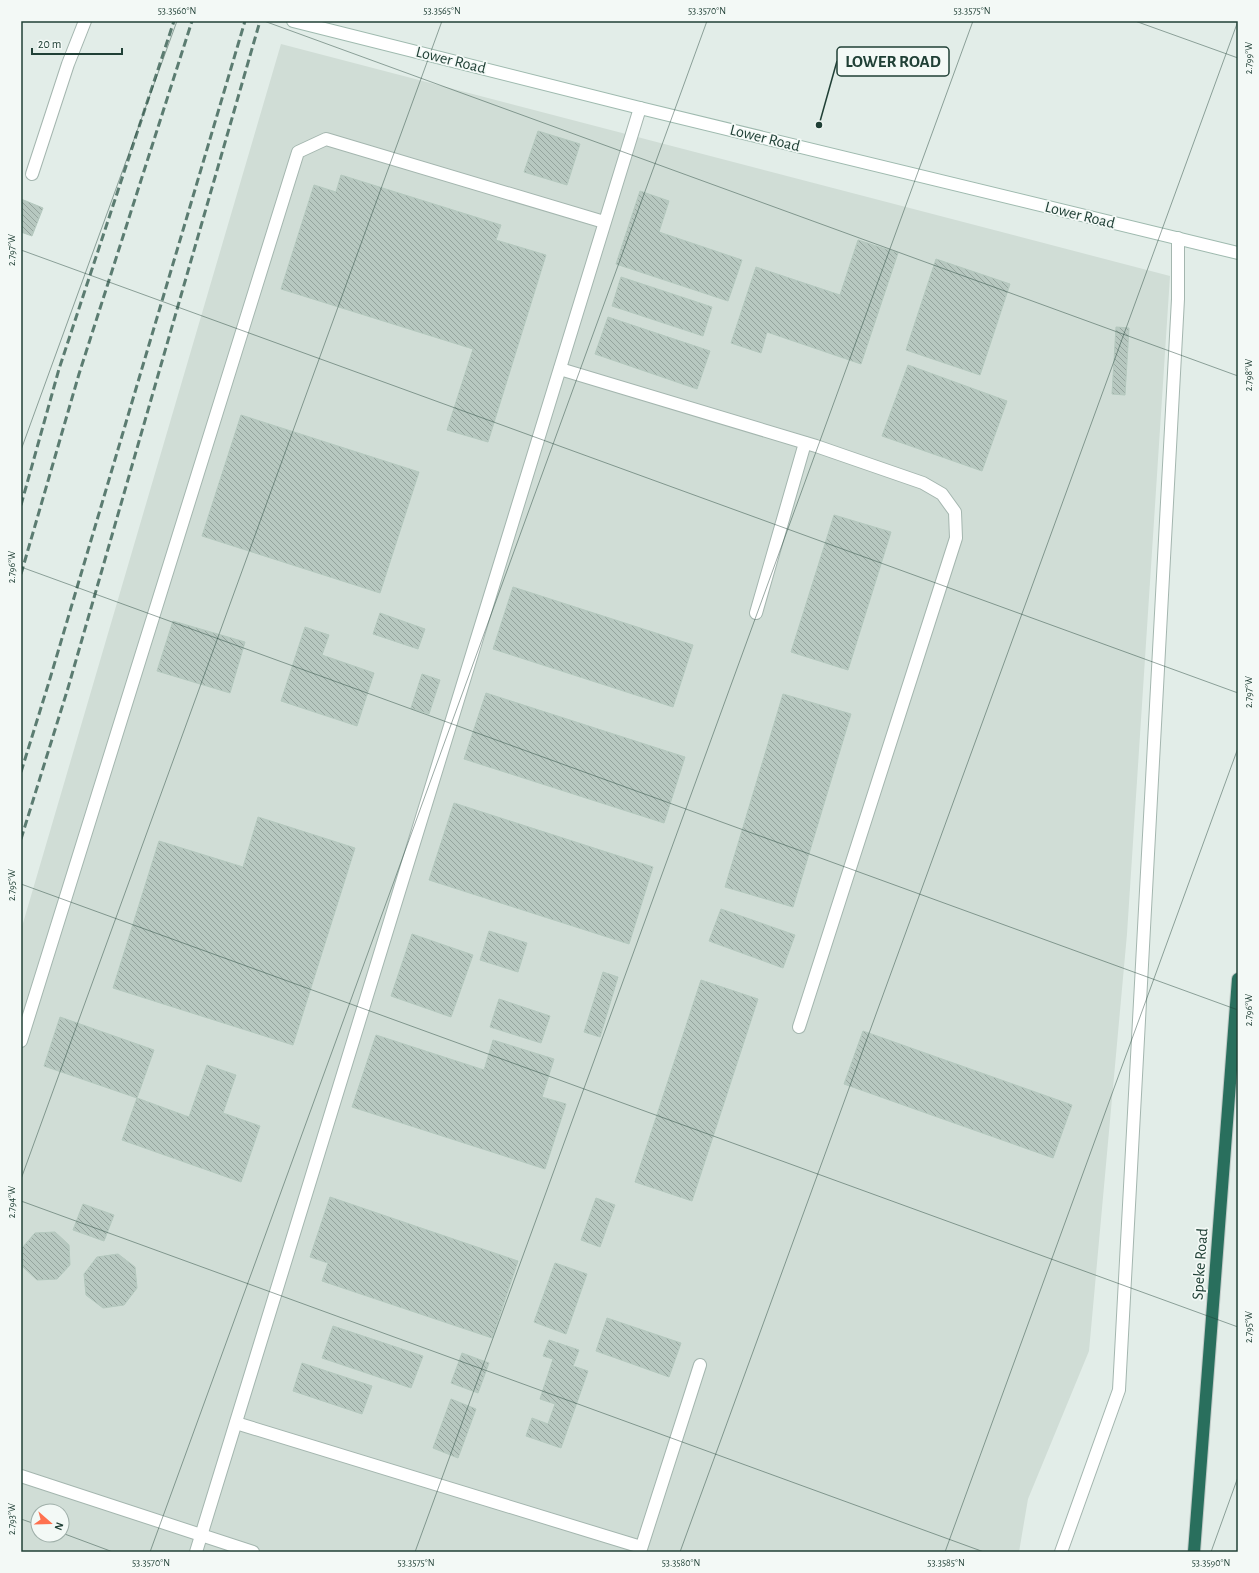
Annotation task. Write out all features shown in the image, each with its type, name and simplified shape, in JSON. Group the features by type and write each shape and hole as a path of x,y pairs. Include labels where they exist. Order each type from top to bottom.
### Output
{"highway":[{"name":"Speke Road","path":"1193,1552 1238,979"}],"street":[{"path":"32,174 68,64 85,21"},
{"name":"Lower Road","path":"293,21 640,108 1238,253"},
{"path":"196,1552 640,108"},
{"path":"21,1041 298,152 326,139 604,222"},
{"path":"1061,1552 1119,1390 1178,299 1178,238"},
{"path":"560,369 805,443 923,483 942,494 955,512 956,538 799,1027"},
{"path":"756,613 805,443"},
{"path":"236,1423 641,1549 700,1365"},
{"path":"21,1476 253,1552"}],"shaded area":[{"path":"281,44 1170,276 1127,934 1089,1351 1028,1499 1019,1552 21,1552 21,930"}],"building":[{"path":"538,131 580,144 567,185 524,172"},
{"path":"341,175 501,225 496,240 546,255 488,442 447,430 473,349 281,289 314,185 336,192"},
{"path":"640,191 669,201 659,232 742,260 728,301 616,264"},
{"path":"21,199 43,208 32,236 21,232"},
{"path":"858,240 898,253 861,364 767,332 761,353 731,343 756,267 840,295"},
{"path":"936,259 1010,284 980,375 906,350"},
{"path":"621,277 712,307 703,336 612,306"},
{"path":"608,317 710,351 697,389 595,354"},
{"path":"1116,327 1129,328 1125,395 1112,394"},
{"path":"908,365 1007,401 982,471 882,436"},
{"path":"241,415 419,472 380,593 202,536"},
{"path":"834,515 891,532 848,670 791,652"},
{"path":"513,587 693,645 673,707 493,649"},
{"path":"380,613 425,629 418,649 373,634"},
{"path":"173,621 245,642 230,693 157,671"},
{"path":"305,627 329,635 322,655 374,673 357,726 281,701"},
{"path":"422,674 440,680 429,714 411,708"},
{"path":"486,693 685,757 664,823 464,759"},
{"path":"783,694 851,714 793,907 725,887"},
{"path":"454,803 653,867 629,944 429,880"},
{"path":"258,817 355,848 293,1045 113,988 159,841 243,867"},
{"path":"721,909 795,935 783,968 709,941"},
{"path":"489,931 527,943 518,972 480,960"},
{"path":"412,934 473,955 451,1017 391,996"},
{"path":"603,972 618,977 600,1037 584,1032"},
{"path":"701,980 758,999 692,1201 635,1182"},
{"path":"499,999 550,1016 541,1043 490,1027"},
{"path":"60,1017 154,1050 137,1098 44,1066"},
{"path":"863,1031 1072,1105 1053,1158 844,1084"},
{"path":"376,1035 484,1070 493,1040 554,1059 542,1097 566,1104 545,1169 352,1107"},
{"path":"207,1065 236,1075 223,1113 260,1126 241,1182 122,1140 137,1098 189,1117"},
{"path":"330,1197 518,1261 492,1338 322,1281 328,1263 310,1257"},
{"path":"596,1198 615,1205 600,1247 581,1240"},
{"path":"83,1204 114,1215 104,1241 73,1230"},
{"path":"55,1232 69,1245 70,1265 57,1279 37,1280 23,1267 22,1248 35,1233"},
{"path":"118,1254 135,1267 137,1288 124,1305 103,1308 86,1295 84,1274 97,1257"},
{"path":"555,1263 587,1274 566,1334 534,1322"},
{"path":"607,1318 681,1343 669,1377 596,1351"},
{"path":"333,1326 423,1356 411,1388 322,1358"},
{"path":"549,1340 579,1350 573,1366 588,1371 561,1448 526,1436 532,1418 548,1424 555,1404 540,1399 553,1359 543,1356"},
{"path":"462,1353 489,1363 478,1393 451,1383"},
{"path":"302,1363 372,1386 362,1414 293,1391"},
{"path":"451,1399 476,1409 458,1458 433,1448"}],"railway":[{"path":"21,505 59,369 174,21"},
{"path":"21,574 79,374 192,21"},
{"path":"21,772 245,21"},
{"path":"21,839 68,688 260,21"}],"place":[{"name":"LOWER ROAD","path":"819,125"}]}
